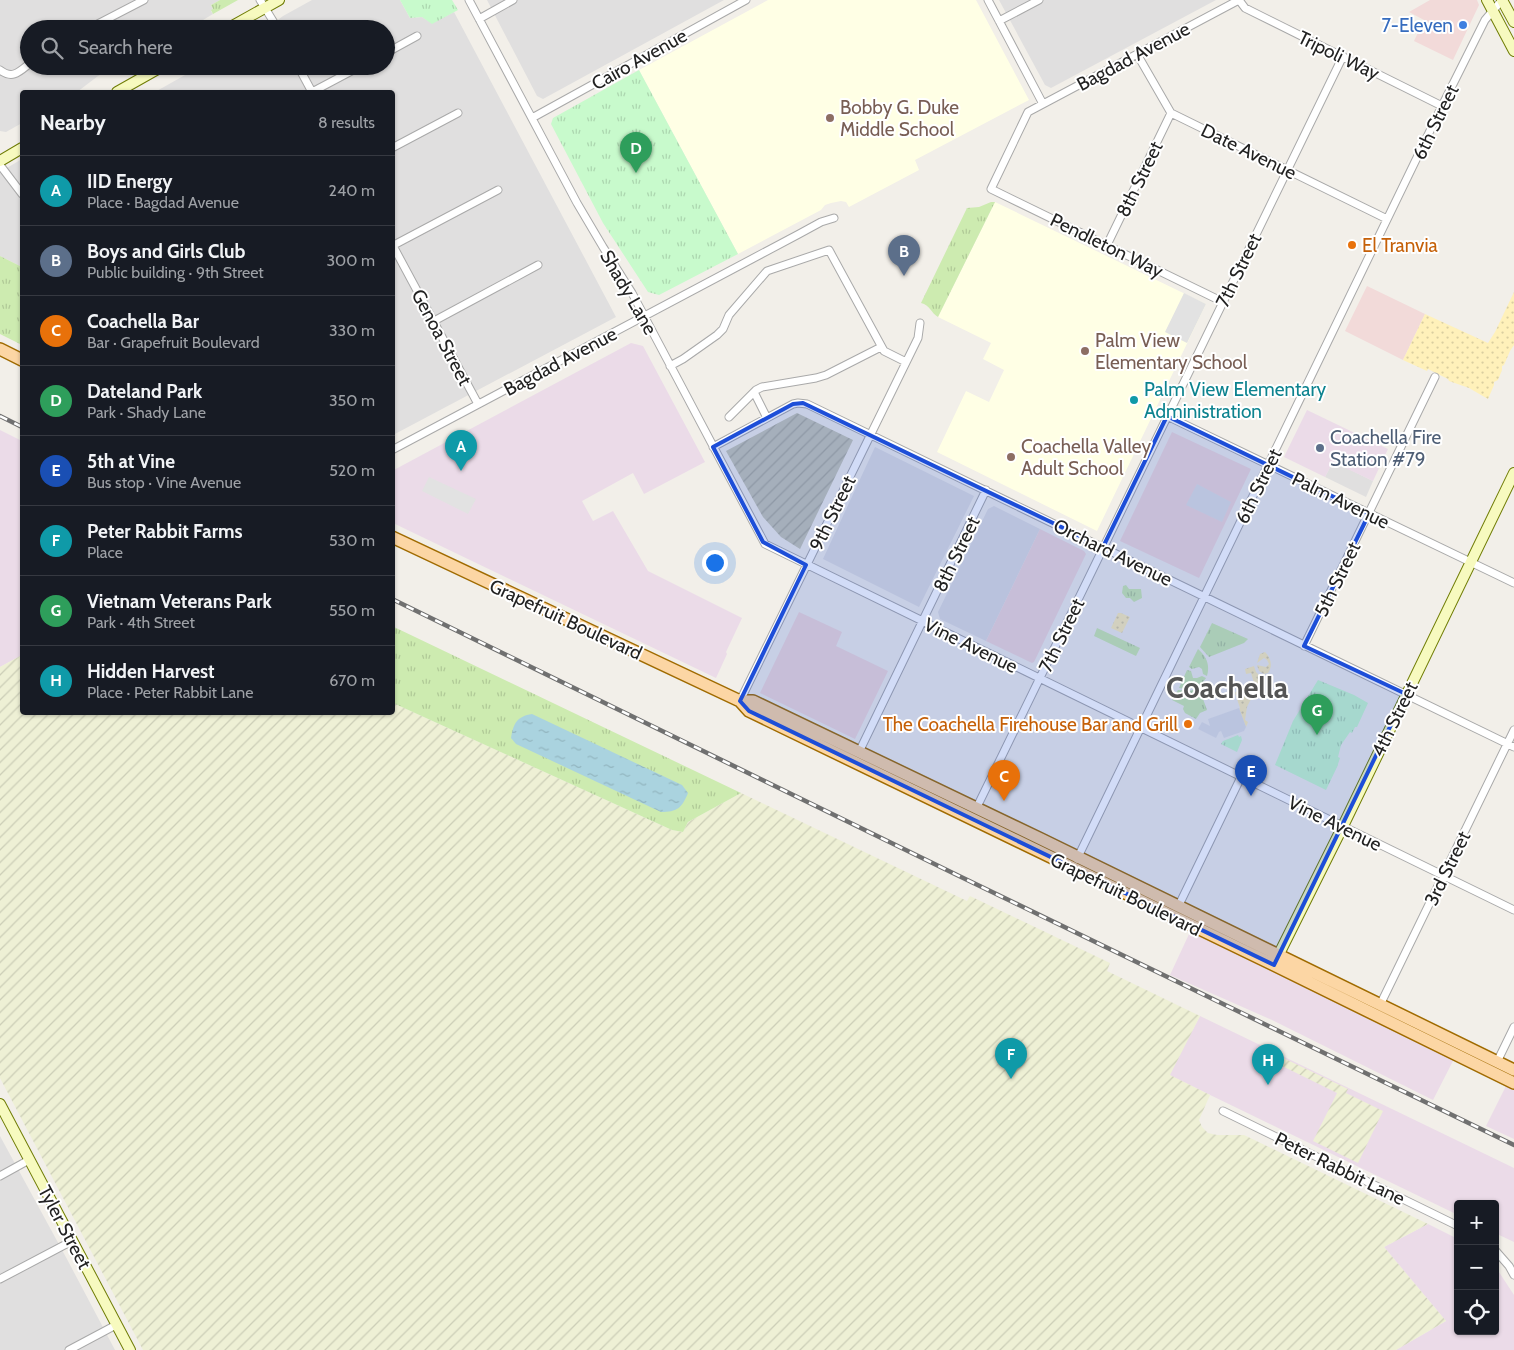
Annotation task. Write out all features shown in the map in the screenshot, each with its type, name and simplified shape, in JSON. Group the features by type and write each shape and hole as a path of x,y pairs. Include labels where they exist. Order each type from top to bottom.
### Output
{"main road":[{"path":"0,349 20,359"},
{"name":"Grapefruit Boulevard","path":"395,537 740,702 749,710 1072,868 1380,1005 1514,1070"},
{"name":"Grapefruit Boulevard","path":"740,702 753,700 1078,857 1178,907 1514,1083"}],"street":[{"path":"105,20 144,0"},
{"path":"240,20 262,4 279,0"},
{"name":"Shady Lane","path":"469,0 591,227 645,316 712,447 765,544 806,565"},
{"path":"479,19 513,0"},
{"name":"Cairo Avenue","path":"532,118 746,0"},
{"path":"988,0 1043,104"},
{"path":"999,21 1039,0"},
{"name":"Bagdad Avenue","path":"991,189 1028,112 1239,0"},
{"name":"Tripoli Way","path":"1239,0 1245,8 1442,106"},
{"path":"1487,0 1514,51"},
{"path":"1502,0 1514,22"},
{"name":"6th Street","path":"1072,868 1442,106 1485,20 1502,0"},
{"path":"262,4 272,20"},
{"path":"395,48 417,36"},
{"path":"1138,54 1171,113"},
{"name":"7th Street","path":"976,809 1343,56"},
{"path":"0,70 8,75 20,70"},
{"path":"121,90 147,75"},
{"path":"303,75 311,90"},
{"path":"316,90 344,75"},
{"path":"395,146 458,113"},
{"name":"Date Avenue","path":"1171,113 1387,219"},
{"name":"8th Street","path":"1107,245 1171,113"},
{"path":"0,161 20,149"},
{"path":"0,165 20,191"},
{"name":"Pendleton Way","path":"991,189 1223,302"},
{"path":"395,244 498,190"},
{"name":"Bagdad Avenue","path":"395,448 821,222 834,218"},
{"name":"Genoa Street","path":"395,249 478,404"},
{"path":"670,366 717,335 729,315 767,271 829,250 881,347 884,351 906,362"},
{"path":"434,321 538,265"},
{"name":"9th Street","path":"740,702 918,338 920,323"},
{"path":"729,417 754,392 762,387 826,375 881,347"},
{"name":"5th Street","path":"1304,646 1436,378"},
{"path":"754,392 767,418"},
{"name":"Orchard Avenue","path":"712,447 793,404 803,403 1511,745"},
{"name":"Palm Avenue","path":"1168,416 1514,583"},
{"name":"4th Street","path":"1276,960 1514,473"},
{"name":"8th Street","path":"859,752 986,490"},
{"name":"Vine Avenue","path":"806,565 1514,910"},
{"name":"3rd Street","path":"1380,1005 1511,745 1514,730"},
{"path":"1178,907 1241,777"},
{"path":"1497,1062 1514,1027"},
{"name":"Tyler Street","path":"0,1104 130,1350"},
{"name":"Peter Rabbit Lane","path":"1223,1111 1454,1224"},
{"path":"0,1176 29,1160"},
{"path":"0,1279 72,1240"},
{"path":"1499,1254 1514,1275"},
{"path":"69,1350 116,1324"}],"highlighted area":[{"path":"803,403 1103,547 1167,416 1369,514 1304,646 1406,694 1274,965 749,711 740,701 806,565 763,542 713,447 793,404"}],"shaded area":[{"path":"0,0 220,0 211,5 213,14 203,20 20,20 20,75 100,75 80,90 20,90 20,124 6,132 0,131"},
{"path":"312,0 400,0 410,18 422,17 432,23 454,12 616,317 395,434 395,90 159,90 185,75 395,75 395,20 278,20"},
{"path":"487,0 724,0 543,99 537,96"},
{"name":"Bobby G. Duke Middle School","path":"768,0 976,0 1029,100 915,160 919,170 849,207 846,202 841,201 825,205 821,210 738,254 639,70"},
{"path":"999,0 1216,0 1051,88 1045,85"},
{"path":"1430,0 1477,0 1479,5 1453,60 1414,41 1424,20 1409,12"},
{"path":"20,160 20,266 0,256 0,172"},
{"name":"Palm View Elementary School","path":"995,202 1206,304 1097,531 937,452 966,391 989,402 1004,370 983,359 991,343 938,317"},
{"path":"1367,286 1425,314 1403,360 1345,331"},
{"path":"1184,293 1206,304 1187,343 1165,332"},
{"path":"631,343 643,346 705,462 644,494 633,473 582,501 593,521 613,511 648,571 742,618 716,678 395,524 395,469"},
{"path":"1307,410 1388,449 1373,481 1333,462 1325,477 1284,457"},
{"path":"797,413 853,440 800,549 781,537 763,517 726,451"},
{"path":"0,430 20,440 20,656 0,667"},
{"path":"1172,432 1251,469 1199,578 1120,541"},
{"path":"875,447 974,496 919,607 823,559"},
{"path":"1333,461 1373,481 1366,497 1325,477"},
{"path":"429,477 476,499 468,514 422,491"},
{"path":"1197,484 1231,502 1222,522 1186,505"},
{"path":"994,506 1040,529 986,641 940,619 938,612 988,509"},
{"path":"1040,529 1084,551 1086,554 1032,663 986,641"},
{"path":"799,612 842,632 836,646 888,671 855,739 760,693"},
{"path":"20,656 20,715 395,715 395,704 672,830 683,832 688,822 741,793 967,901 970,896 1110,963 1107,971 1200,1016 1170,1075 1210,1095 1199,1120 1202,1127 1208,1133 1217,1135 1244,1135 1428,1224 1384,1247 1446,1321 1396,1350 143,1350 0,1078 0,667"},
{"path":"1239,708 1246,727 1244,731 1224,738 1221,731 1216,738 1198,729 1202,722 1210,726 1208,719"},
{"path":"1190,932 1291,978 1454,1059 1433,1100 1272,1020 1170,975"},
{"path":"1200,1016 1514,1168 1514,1242 1499,1235 1499,1200 1454,1200 1454,1213 1169,1075"},
{"path":"1277,1055 1348,1089 1346,1093 1383,1111 1358,1163 1313,1141 1337,1093 1274,1062"},
{"path":"1507,1084 1514,1087 1514,1139 1486,1126"},
{"path":"0,1136 68,1261 115,1350 0,1350"},
{"path":"1428,1224 1454,1237 1454,1335 1499,1335 1499,1272 1514,1295 1514,1350 1396,1350 1446,1321 1384,1247"}],"green space":[{"path":"220,0 238,0 213,14 211,5"},
{"path":"400,0 452,0 458,10 432,24 422,17 410,18"},
{"path":"639,70 738,254 659,295 648,292 603,223 551,124 553,118"},
{"path":"995,202 938,317 926,305 921,303 967,208 979,207"},
{"path":"0,256 20,266 20,344 0,334"},
{"path":"1126,585 1129,589 1141,589 1142,598 1134,602 1130,598 1126,598 1122,593 1123,586"},
{"path":"1212,623 1248,639 1244,643 1209,657 1200,647"},
{"path":"395,627 741,793 688,822 683,832 672,830 395,704"},
{"path":"1097,628 1140,648 1136,656 1094,636"},
{"path":"1198,649 1207,661 1207,676 1203,674 1202,669 1199,667 1192,669 1189,667"},
{"path":"1187,670 1191,671 1193,678 1202,676 1206,678 1194,688 1179,688"},
{"path":"1318,680 1368,703 1357,727 1355,727 1352,733 1350,732 1341,745 1338,765 1326,790 1275,765 1293,721"},
{"path":"1199,688 1207,710 1200,713 1196,719 1185,713 1184,706 1172,700 1178,690 1189,691"},
{"path":"1238,735 1239,737 1241,736 1242,740 1237,752 1221,744 1223,741"}],"sand":[{"path":"1514,292 1514,345 1502,366 1498,380 1494,382 1488,399 1428,369 1427,371 1403,360 1425,314 1488,343"},
{"path":"1118,613 1130,617 1122,633 1111,628"},
{"path":"1265,652 1270,659 1271,665 1268,673 1264,674 1259,671 1257,665 1266,667 1269,664 1267,660 1264,658 1257,663 1260,654"},
{"path":"1254,666 1259,675 1258,686 1252,690 1242,694 1245,696 1255,691 1247,707 1245,720 1248,722 1246,727 1235,693 1237,690 1247,686 1249,690 1254,688 1251,673 1246,674 1245,669"}],"water":[{"path":"532,714 682,785 688,793 684,802 675,810 661,812 516,744 511,738 517,721"}],"railway":[{"path":"0,416 20,426"},
{"path":"395,600 1514,1145"}],"place":[{"name":"7-Eleven","path":"1463,25"},
{"name":"Bobby G. Duke Middle School","path":"830,118"},
{"name":"Dateland Park","path":"636,173"},
{"name":"El Tranvia","path":"1352,245"},
{"name":"Boys and Girls Club","path":"904,276"},
{"name":"Palm View Elementary School","path":"1085,351"},
{"name":"Palm View Elementary Administration","path":"1134,400"},
{"name":"Coachella Fire Station #79","path":"1320,448"},
{"name":"Coachella Valley Adult School","path":"1011,457"},
{"name":"IID Energy","path":"461,471"},
{"name":"The Coachella Firehouse Bar and Grill","path":"1188,724"},
{"name":"Vietnam Veterans Park","path":"1317,735"},
{"name":"5th at Vine","path":"1251,796"},
{"name":"Coachella Bar","path":"1004,801"},
{"name":"Peter Rabbit Farms","path":"1011,1079"},
{"name":"Hidden Harvest","path":"1268,1085"}],"district":[{"name":"Coachella","path":"1227,688"}]}
